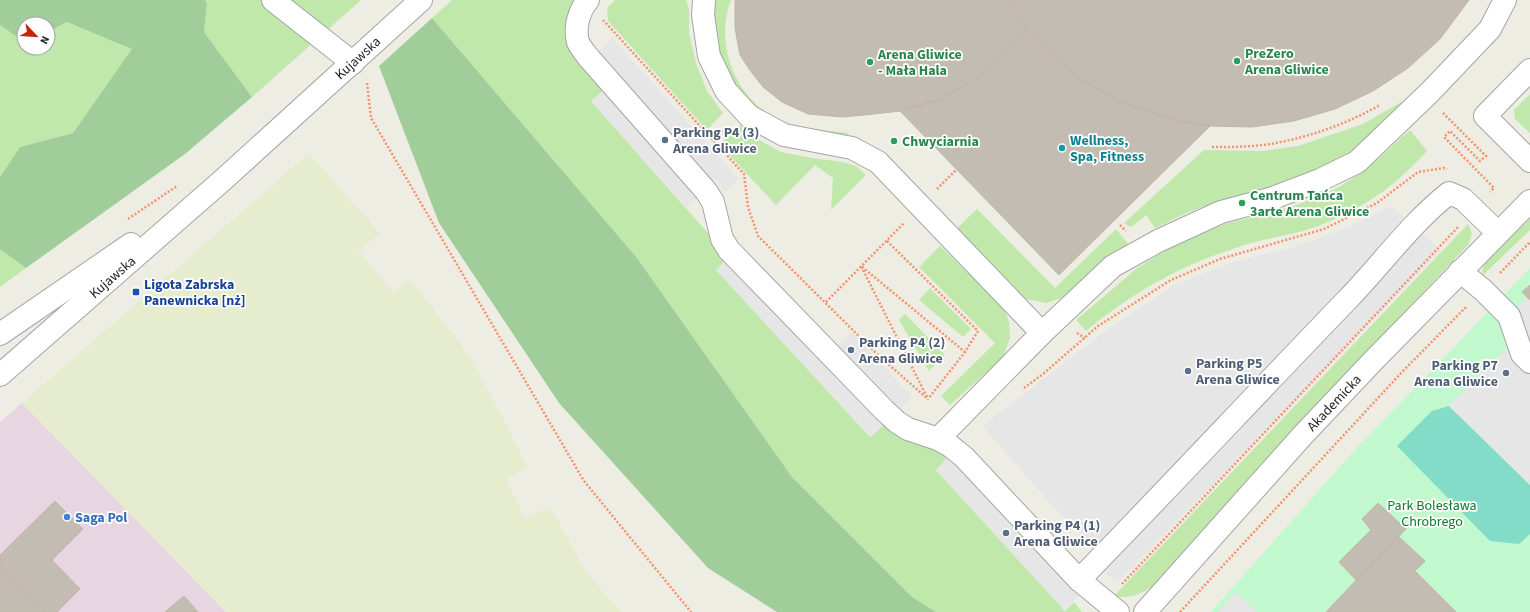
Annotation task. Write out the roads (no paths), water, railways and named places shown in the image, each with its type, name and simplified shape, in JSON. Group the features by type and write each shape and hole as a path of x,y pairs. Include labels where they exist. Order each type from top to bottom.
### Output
{"street":[{"path":"273,0 353,63"},
{"name":"Kujawska","path":"0,375 224,179 421,0"},
{"path":"588,0 582,8 577,25 578,42 589,58 706,191 713,202 722,239 729,250 888,414 908,429 938,439 949,445 964,457 1079,580 1118,612"},
{"path":"704,0 703,15 709,56 726,91 748,116 784,134 852,148 878,162 1042,333"},
{"path":"938,439 1042,333 1113,266 1158,241 1221,212 1280,195 1320,180 1357,162 1426,95 1490,29 1505,0"},
{"path":"1530,70 1484,116 1530,161"},
{"name":"Kujawska","path":"0,334 224,179"},
{"path":"1079,580 1359,288 1435,204 1449,193 1463,199 1498,232"},
{"name":"Akademicka","path":"1147,611 1303,435 1530,200"},
{"path":"1460,271 1484,290 1509,316 1522,354 1530,362"}],"place":[{"name":"PreZero Arena Gliwice","path":"1237,61"},
{"name":"Arena Gliwice - Mała Hala","path":"870,62"},
{"name":"Parking P4 (3) Arena Gliwice","path":"665,140"},
{"name":"Chwyciarnia","path":"894,141"},
{"name":"Wellness, Spa, Fitness","path":"1062,148"},
{"name":"Centrum Tańca 3arte Arena Gliwice","path":"1242,203"},
{"name":"Ligota Zabrska Panewnicka [nż]","path":"136,292"},
{"name":"Parking P4 (2) Arena Gliwice","path":"851,350"},
{"name":"Parking P5 Arena Gliwice","path":"1188,371"},
{"name":"Parking P7 Arena Gliwice","path":"1506,373"},
{"name":"Saga Pol","path":"67,517"},
{"name":"Parking P4 (1) Arena Gliwice","path":"1006,533"}],"park label":[{"name":"Park Bolesława Chrobrego","path":"1432,514"}]}
